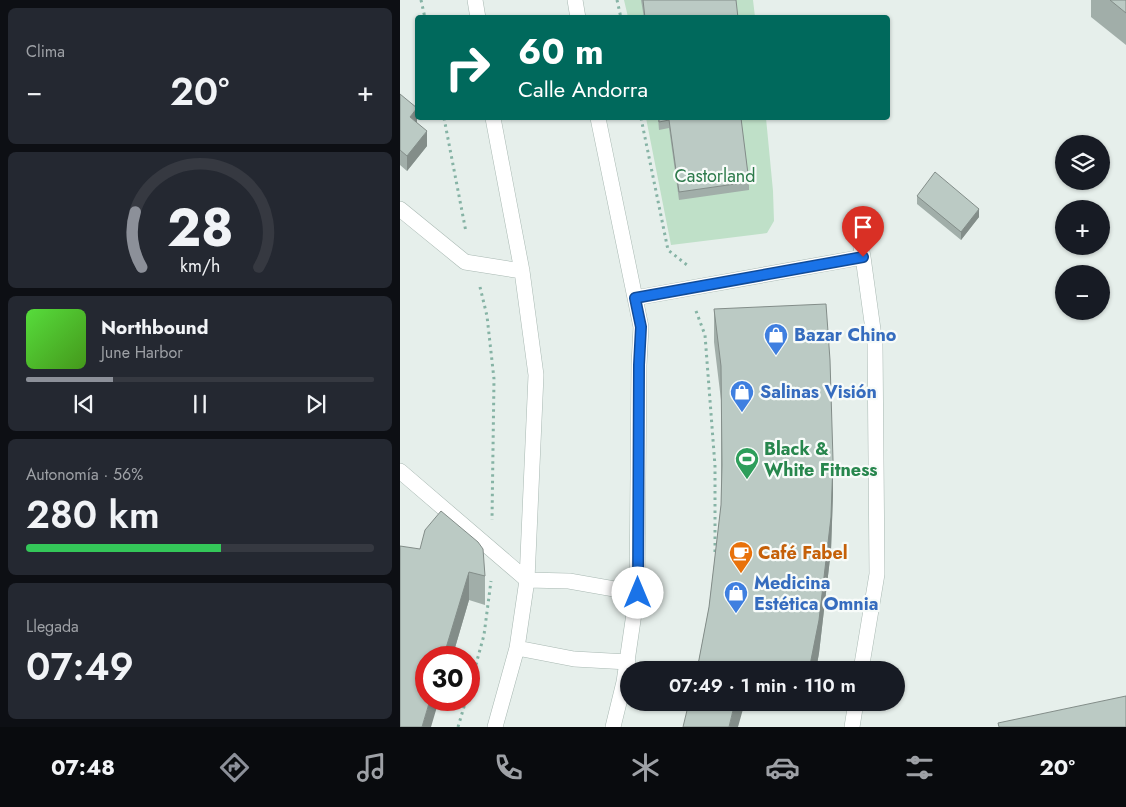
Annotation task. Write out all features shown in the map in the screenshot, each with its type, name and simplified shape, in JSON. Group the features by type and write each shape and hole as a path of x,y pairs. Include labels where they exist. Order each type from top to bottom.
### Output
{"street":[{"path":"475,0 478,15"},
{"path":"574,0 577,15"},
{"path":"492,120 522,271 536,375 527,580 517,648 495,727"},
{"path":"598,120 641,327 639,365 638,593 628,661"},
{"path":"400,209 465,262 522,271"},
{"path":"856,221 875,344 877,574 863,661"},
{"path":"635,298 863,257"},
{"path":"400,471 527,580 569,581 638,593"},
{"path":"517,648 574,659 620,662"},
{"path":"612,727 620,694"},
{"path":"852,727 855,711"}],"path":[{"path":"421,0 424,15"},
{"path":"617,0 620,15"},
{"path":"444,120 461,211 487,316 494,379 491,590 480,650"},
{"path":"641,120 668,250 694,271 696,310 705,335 714,466 715,561"},
{"path":"458,727 463,711"}],"green space":[{"path":"624,0 753,0 755,15 628,15"},
{"name":"Castorland","path":"646,120 766,120 774,221 767,233 671,245"}],"building":[{"path":"643,0 736,0 738,15 645,15"},
{"path":"1110,0 1126,0 1126,13"},
{"path":"400,94 415,106 415,111 410,117 427,131 407,156 400,150"},
{"path":"669,120 741,120 749,182 679,192"},
{"path":"935,172 979,209 961,232 917,196"},
{"path":"826,304 833,460 831,517 819,620 811,661 699,661 709,607 721,505 721,366 714,309"},
{"path":"441,511 478,542 483,549 485,576 469,572 447,646 415,646 415,711 427,711 422,727 400,727 400,546 420,549 425,530"},
{"path":"1126,696 1126,727 999,727 998,723"},
{"path":"687,711 733,711 729,727 683,727"}],"place":[{"name":"Bazar Chino","path":"776,356"},
{"name":"Salinas Visión","path":"742,413"},
{"name":"Black & White Fitness","path":"747,480"},
{"name":"Café Fabel","path":"741,574"},
{"name":"Medicina Estética Omnia","path":"736,614"}],"route":[{"path":"638,593 639,365 641,327 635,298 863,257"}]}
